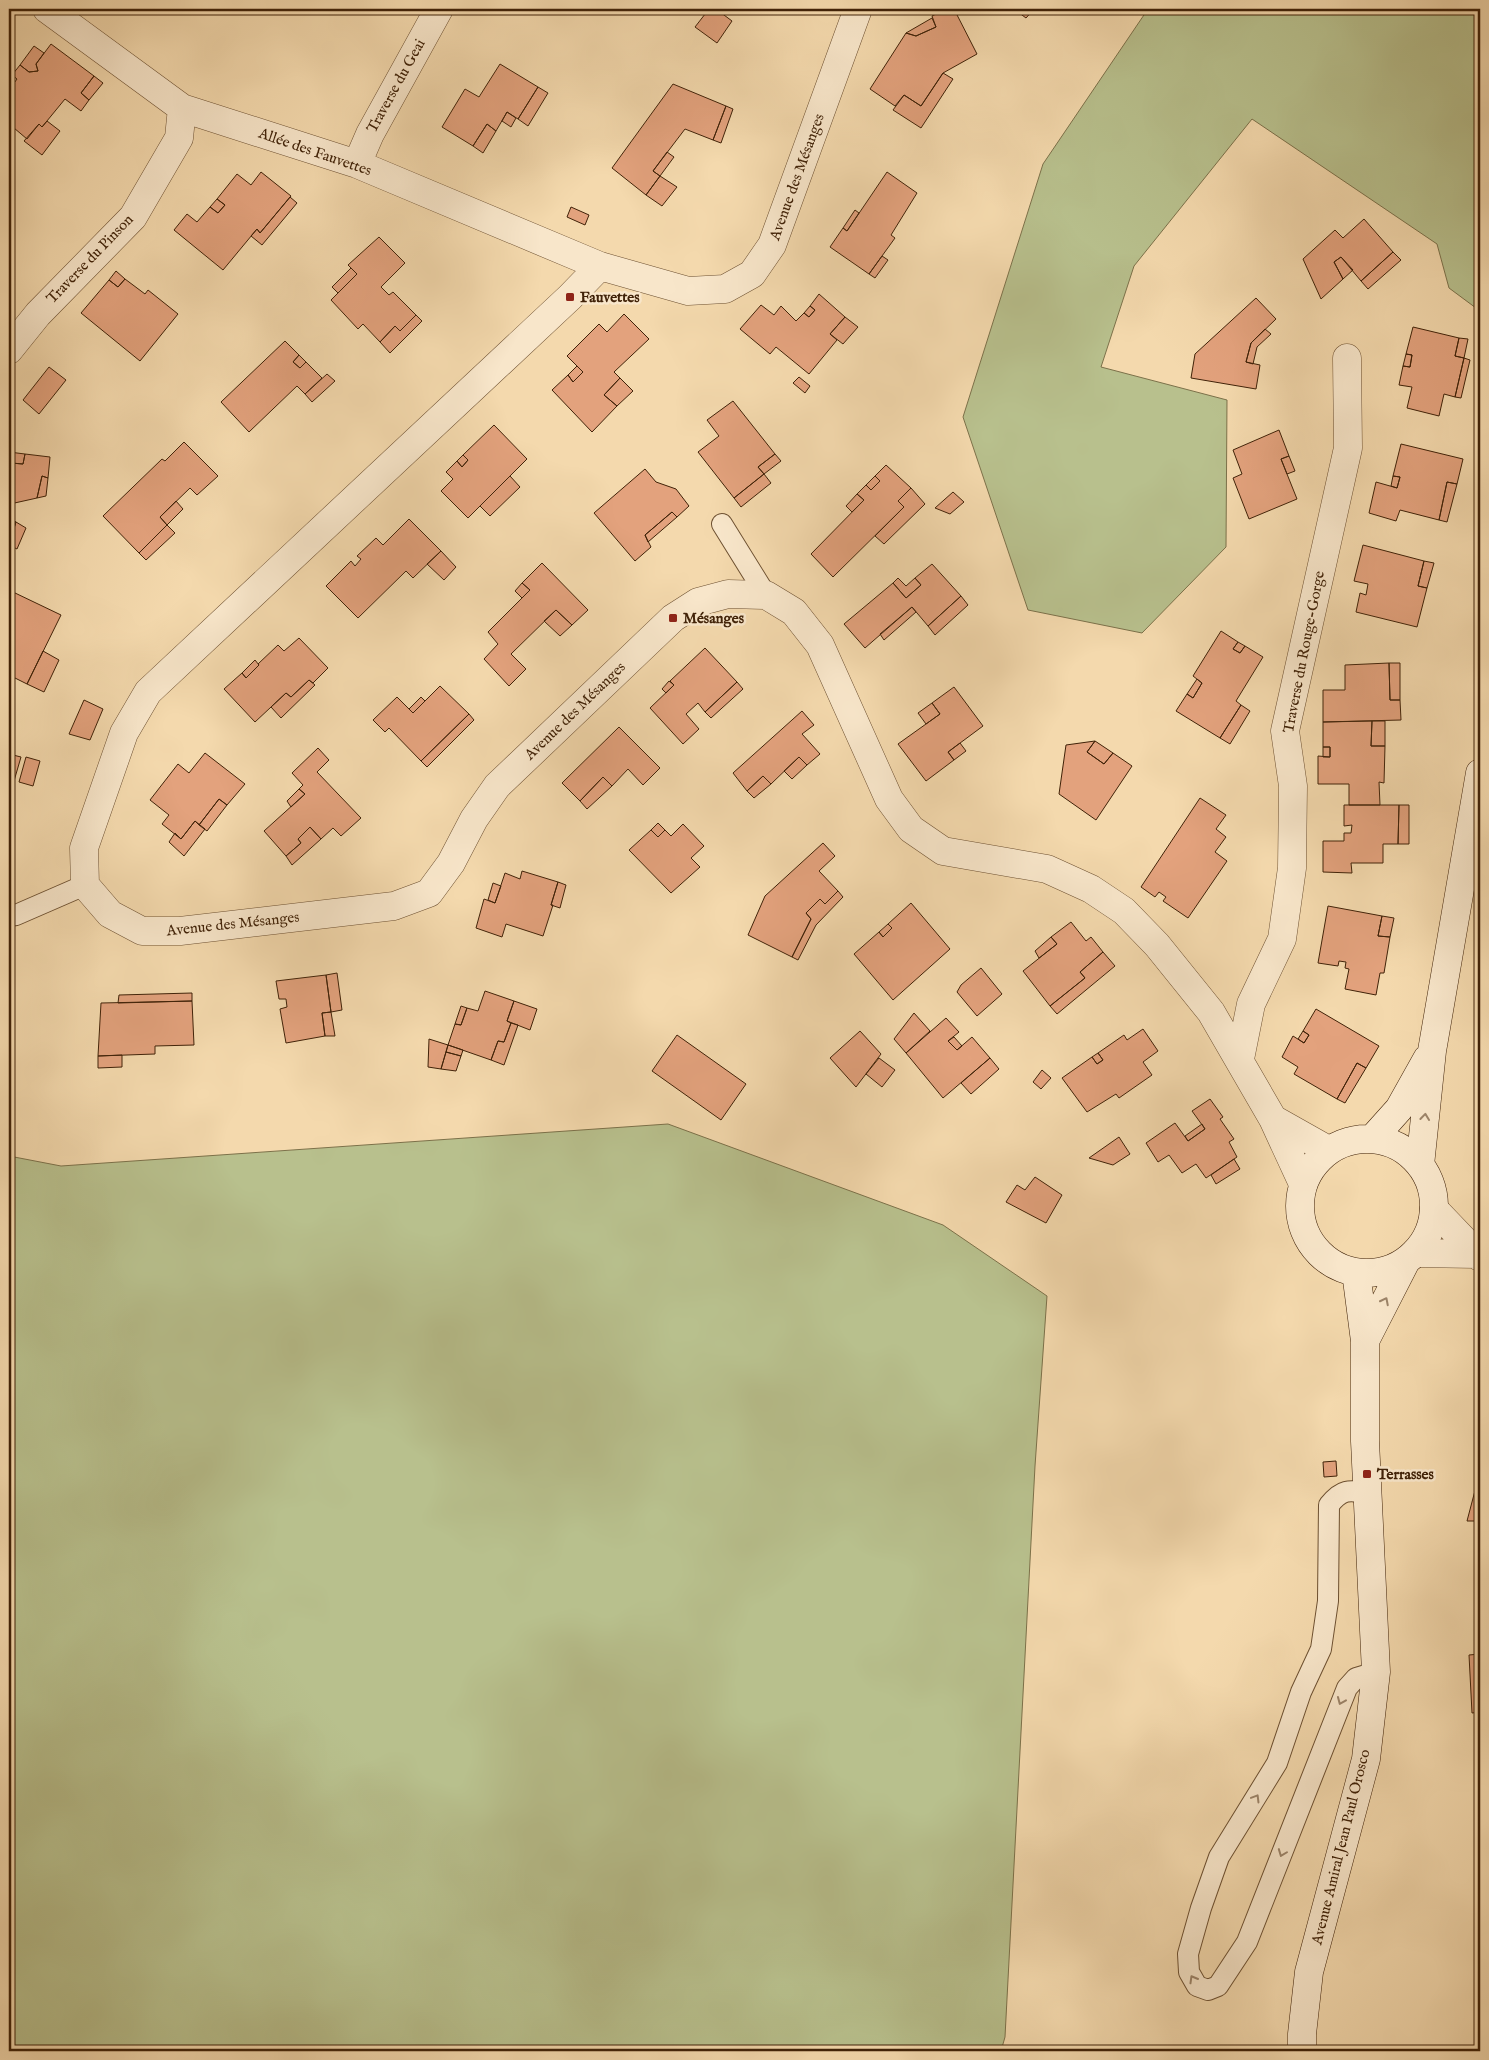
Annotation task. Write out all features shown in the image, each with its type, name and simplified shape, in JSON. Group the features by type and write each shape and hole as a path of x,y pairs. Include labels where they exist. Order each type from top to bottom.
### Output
{"street":[{"name":"Allée des Fauvettes","path":"47,9 182,108 357,164 600,266"},
{"name":"Traverse du Geai","path":"357,164 370,134 439,9"},
{"name":"Avenue des Mésanges","path":"600,266 688,292 725,288 752,274 772,246 858,9"},
{"name":"Traverse du Pinson","path":"9,350 38,314 133,216 179,138 182,108"},
{"path":"85,885 84,848 124,733 148,692 570,297 600,266"},
{"name":"Traverse du Rouge-Gorge","path":"1240,1059 1251,1004 1282,939 1292,868 1294,786 1285,731 1348,448 1347,358"},
{"name":"Avenue des Mésanges","path":"85,885 110,914 142,931 180,931 394,906 429,893 451,863 474,819 496,786 673,618 698,602 728,594 766,595 794,612 820,645 889,799 911,829 943,851 1047,869 1090,890 1124,911 1157,945 1211,1012 1240,1059 1273,1119 1303,1184"},
{"path":"1420,1165 1432,1051 1480,773"},
{"path":"1373,1138 1399,1109 1432,1051"},
{"path":"1273,1119 1328,1150"},
{"path":"1365,1341 1410,1257 1425,1240 1431,1225 1434,1209 1431,1186 1420,1165 1408,1152 1391,1143 1373,1138 1350,1141 1328,1150 1313,1165 1303,1184 1299,1203 1302,1223 1310,1241 1321,1256 1338,1266 1356,1272 1374,1272 1390,1269 1410,1257 1479,1256"},
{"path":"1434,1209 1479,1256"},
{"name":"Avenue Amiral Jean Paul Orosco","path":"1302,2051 1302,2034 1309,1972 1366,1759 1376,1672 1368,1493 1365,1341 1356,1272"}],"lane":[{"path":"722,524 766,595"},
{"path":"9,916 16,915 85,885"},
{"path":"1368,1493 1349,1490 1337,1496 1329,1505 1328,1601 1321,1649 1301,1692 1277,1764 1219,1857 1201,1908 1188,1954 1189,1972 1197,1986 1208,1990 1218,1986 1247,1942 1346,1688 1356,1678 1376,1672"}],"green space":[{"path":"1148,9 1480,9 1480,311 1449,288 1437,244 1252,119 1134,266 1101,367 1227,400 1226,547 1142,633 1028,610 963,417 1043,164"},
{"path":"668,1124 943,1225 1047,1296 1035,1466 1005,2037 1001,2051 9,2051 9,1156 61,1166"}],"building":[{"path":"709,9 716,9 732,21 717,43 695,27"},
{"path":"946,9 954,9 977,54 943,73 921,106 904,95 895,106 870,89 906,33 916,36 936,27 932,16"},
{"path":"1014,9 1034,9 1026,18"},
{"path":"932,18 936,27 916,36 906,33"},
{"path":"51,44 94,76 81,93 89,100 81,111 65,99 42,127 39,124 27,139 14,128 9,129 9,90 17,79 12,75 20,65 29,72 38,71 36,64"},
{"path":"34,46 44,53 36,64 38,71 29,72 20,65"},
{"path":"500,64 538,87 518,119 507,112 496,131 487,124 473,146 442,127 465,89 479,97"},
{"path":"943,73 953,79 921,128 893,110 904,95 921,106"},
{"path":"94,76 103,83 89,100 81,93"},
{"path":"673,84 726,106 713,140 685,129 653,171 660,176 646,195 612,168"},
{"path":"538,87 548,93 528,126 518,119"},
{"path":"726,106 733,109 721,143 713,140"},
{"path":"507,112 516,118 511,127 502,121"},
{"path":"47,121 60,131 42,155 24,141 39,124 42,127"},
{"path":"487,124 496,131 483,153 473,146"},
{"path":"667,152 674,157 660,176 653,171"},
{"path":"261,172 291,196 260,233 257,229 223,270 174,230 187,214 197,222 210,207 218,213 225,205 217,199 237,174 251,185"},
{"path":"887,172 917,193 891,235 895,238 869,274 830,247 843,228 847,231"},
{"path":"660,176 677,187 662,206 646,195"},
{"path":"290,197 297,203 262,245 251,236 257,229 260,233"},
{"path":"217,199 225,205 218,213 210,207"},
{"path":"571,207 589,215 585,225 567,217"},
{"path":"855,210 859,213 847,231 843,228"},
{"path":"1364,219 1393,252 1361,281 1341,257 1334,262 1343,279 1321,299 1303,259 1335,230 1343,238"},
{"path":"379,237 405,263 381,287 389,295 393,292 416,315 400,331 395,326 380,342 363,324 358,329 331,300 357,274 348,265"},
{"path":"1393,252 1401,260 1368,289 1361,281"},
{"path":"882,256 888,260 875,278 869,274"},
{"path":"1341,257 1353,270 1343,279 1334,262"},
{"path":"351,268 357,274 338,293 332,287"},
{"path":"116,271 125,279 118,287 109,280"},
{"path":"125,279 145,294 148,290 178,314 140,361 81,313 109,280 118,287"},
{"path":"819,294 845,317 830,334 837,340 809,374 776,347 770,354 740,329 761,305 774,315 781,306 796,321 804,313 809,317 815,310 810,306"},
{"path":"1256,298 1276,319 1251,343 1246,362 1260,365 1256,389 1191,378 1195,354"},
{"path":"810,306 815,310 809,317 804,313"},
{"path":"624,314 649,339 614,372 620,378 604,395 617,406 592,432 552,390 568,375 573,382 583,372 567,356 599,324 607,332"},
{"path":"416,315 422,321 390,353 380,342 395,326 400,331"},
{"path":"845,317 858,327 843,344 830,334"},
{"path":"1413,327 1459,338 1455,356 1464,358 1455,397 1444,394 1439,416 1407,408 1412,387 1399,385 1403,366 1410,367 1412,355 1406,354"},
{"path":"1265,329 1271,334 1257,347 1253,364 1246,362 1251,343"},
{"path":"1459,338 1468,339 1464,358 1455,356"},
{"path":"285,341 299,355 293,362 300,368 306,362 322,378 305,394 297,386 249,432 221,402"},
{"path":"1406,354 1412,355 1410,367 1403,366"},
{"path":"299,355 306,362 300,368 293,362"},
{"path":"1464,358 1470,360 1461,398 1455,397"},
{"path":"577,366 583,372 573,382 568,375"},
{"path":"49,367 66,380 39,414 23,400"},
{"path":"327,374 335,381 312,402 305,394"},
{"path":"799,377 810,386 805,393 793,383"},
{"path":"620,378 633,391 617,406 604,395"},
{"path":"733,401 775,454 758,467 764,474 734,498 698,452 719,436 707,420"},
{"path":"494,425 527,459 468,518 441,491 453,479 446,472 457,461 462,467 468,460 463,455"},
{"path":"1279,430 1289,456 1281,459 1297,499 1249,519 1233,478 1242,474 1233,450"},
{"path":"184,442 218,476 197,495 190,488 160,517 167,525 139,553 103,516 162,459 165,461"},
{"path":"1401,444 1463,459 1457,484 1447,482 1439,520 1400,510 1396,521 1369,513 1376,482 1397,488 1400,477 1393,476"},
{"path":"9,452 25,454 23,464 11,463 9,466"},
{"path":"25,454 50,457 48,478 42,476 37,498 10,504 9,516 9,466 11,463 23,464"},
{"path":"775,454 781,461 764,474 758,467"},
{"path":"463,455 468,460 462,467 457,461"},
{"path":"1289,456 1295,471 1287,474 1281,459"},
{"path":"886,465 911,488 898,501 904,507 833,577 811,554 864,500 857,494 866,485 871,490 880,481 875,476"},
{"path":"645,469 656,482 676,489 689,506 677,517 672,512 645,535 651,547 635,561 594,513"},
{"path":"764,474 771,483 741,507 734,498"},
{"path":"42,476 48,478 46,496 37,498"},
{"path":"510,476 520,487 490,516 480,506"},
{"path":"875,476 880,481 871,490 866,485"},
{"path":"1393,476 1400,477 1397,488 1391,486"},
{"path":"1447,482 1457,484 1447,522 1439,520"},
{"path":"911,488 925,504 884,544 875,536 904,507 898,501"},
{"path":"953,492 964,502 950,514 935,508"},
{"path":"857,494 864,500 852,512 846,506"},
{"path":"176,501 183,509 167,525 160,517"},
{"path":"672,512 677,517 648,542 645,535"},
{"path":"9,516 16,522 9,542"},
{"path":"409,519 441,551 413,578 406,571 358,618 326,586 351,561 355,566 361,559 357,556 376,538 383,545"},
{"path":"16,522 26,528 17,549 9,545"},
{"path":"167,525 175,533 146,560 139,553"},
{"path":"1363,545 1424,561 1418,586 1427,588 1417,627 1356,612 1360,593 1366,595 1368,584 1354,581"},
{"path":"441,551 456,567 444,580 427,564"},
{"path":"1424,561 1434,563 1427,588 1418,586"},
{"path":"542,563 588,610 572,625 556,610 511,654 526,669 509,686 484,659 498,644 488,632 530,590 522,583"},
{"path":"932,564 961,596 928,626 912,607 865,648 844,624 893,583 906,598 921,585 915,578"},
{"path":"898,578 906,586 915,578 921,585 906,598 893,583"},
{"path":"522,583 530,590 522,598 515,591"},
{"path":"13,592 61,615 27,684 9,675 9,601"},
{"path":"961,596 968,605 935,635 928,626"},
{"path":"912,607 916,612 884,640 880,634"},
{"path":"556,610 572,625 560,636 544,621"},
{"path":"1221,631 1238,642 1233,649 1240,653 1245,646 1263,657 1236,701 1241,705 1220,738 1176,711 1187,694 1193,698 1202,683 1193,676"},
{"path":"299,638 328,668 313,683 309,680 291,697 286,693 255,722 224,689 242,673 246,678 278,645 284,651"},
{"path":"1238,642 1245,646 1240,653 1233,649"},
{"path":"705,648 737,682 705,712 698,703 686,714 699,729 683,744 650,708 674,685 670,681"},
{"path":"43,651 59,660 44,692 27,684"},
{"path":"255,660 259,665 246,678 242,673"},
{"path":"1389,663 1390,700 1400,700 1401,720 1323,722 1323,690 1345,690 1345,665"},
{"path":"1389,663 1400,663 1400,700 1390,700"},
{"path":"1197,679 1202,683 1193,698 1187,694"},
{"path":"309,680 315,685 281,718 271,707 286,693 291,697"},
{"path":"669,681 674,685 666,693 662,689"},
{"path":"737,682 743,689 711,718 705,712"},
{"path":"440,686 469,714 421,761 389,728 385,732 373,720 397,697 413,713"},
{"path":"954,687 983,726 948,752 954,760 926,781 898,744 940,714 932,703"},
{"path":"421,697 425,701 413,713 409,709"},
{"path":"84,700 103,709 90,740 69,734"},
{"path":"932,703 940,714 926,724 918,713"},
{"path":"1241,705 1250,711 1230,744 1220,738"},
{"path":"802,711 814,725 802,734 820,754 807,765 799,757 771,784 763,776 747,791 733,773"},
{"path":"469,714 474,720 427,767 421,761"},
{"path":"1372,721 1371,746 1385,746 1384,783 1379,782 1380,805 1349,805 1349,784 1318,784 1318,756 1330,757 1330,747 1323,747 1323,722"},
{"path":"1372,721 1385,721 1385,746 1371,746"},
{"path":"619,727 660,768 643,785 628,769 612,786 603,777 580,801 562,783"},
{"path":"1095,741 1113,753 1104,764 1087,752"},
{"path":"1095,741 1087,752 1104,764 1113,753 1132,766 1096,820 1059,794 1066,745"},
{"path":"960,743 966,751 954,760 948,752"},
{"path":"1323,747 1330,747 1330,757 1323,757"},
{"path":"318,748 329,760 317,772 361,818 341,836 333,828 321,839 310,827 298,839 301,843 286,856 264,831 305,794 299,789 303,785 292,773"},
{"path":"205,753 245,784 227,805 219,799 199,825 195,821 181,839 162,824 169,815 150,800 178,764 189,773"},
{"path":"13,755 21,757 14,781 9,780"},
{"path":"26,757 40,761 33,786 19,782"},
{"path":"799,757 807,765 792,779 784,771"},
{"path":"763,776 771,784 754,798 747,791"},
{"path":"603,777 612,786 587,809 580,801"},
{"path":"299,789 305,794 291,807 287,801"},
{"path":"1200,798 1226,815 1216,829 1226,837 1215,852 1227,861 1188,918 1163,901 1166,897 1159,892 1155,897 1141,887"},
{"path":"219,799 227,805 207,831 199,825"},
{"path":"1344,805 1399,805 1398,844 1383,844 1383,863 1351,863 1352,873 1323,872 1323,841 1344,841 1344,833 1351,833 1352,825 1344,826"},
{"path":"1399,805 1409,805 1409,844 1398,844"},
{"path":"195,821 205,829 184,856 169,842 175,833 181,839"},
{"path":"658,823 665,830 658,837 651,830"},
{"path":"683,824 704,846 691,858 700,867 671,893 629,850 651,830 658,837 665,830 671,836"},
{"path":"310,827 321,839 292,865 286,856 301,843 298,839"},
{"path":"823,843 835,856 819,871 838,891 825,904 820,899 806,913 811,919 792,957 748,935 765,896"},
{"path":"522,871 558,882 543,936 506,924 502,937 476,928 484,899 495,903 505,873 520,879"},
{"path":"558,882 566,885 560,908 551,905"},
{"path":"493,883 501,886 495,903 488,900"},
{"path":"838,891 843,897 816,925 798,960 792,957 811,919 806,913 820,899 825,904"},
{"path":"911,903 950,949 893,1000 854,954 879,932 883,937 892,928 888,924"},
{"path":"1328,906 1382,916 1378,936 1390,937 1384,973 1380,973 1376,995 1345,989 1349,969 1345,968 1346,962 1339,961 1338,966 1318,963"},
{"path":"1382,916 1394,918 1390,937 1378,936"},
{"path":"1071,922 1086,941 1091,937 1103,952 1080,972 1085,978 1050,1006 1023,971 1057,944 1051,937"},
{"path":"888,924 892,928 883,937 879,932"},
{"path":"1051,937 1057,944 1039,958 1035,951"},
{"path":"1103,952 1115,966 1057,1014 1050,1006 1085,978 1080,972"},
{"path":"981,968 1002,994 977,1016 957,992 961,985"},
{"path":"337,973 342,1010 331,1012 326,975"},
{"path":"326,975 331,1012 322,1013 325,1036 286,1043 280,1009 287,1007 286,999 279,999 276,981"},
{"path":"485,991 514,1001 507,1021 511,1023 504,1042 498,1041 491,1060 448,1045 455,1024 461,1025 467,1008 478,1011"},
{"path":"192,993 192,1001 118,1003 119,995"},
{"path":"192,1001 194,1045 155,1046 155,1054 98,1056 101,1003"},
{"path":"514,1001 537,1009 530,1030 507,1021"},
{"path":"461,1006 467,1008 461,1025 455,1024"},
{"path":"1316,1009 1379,1046 1366,1068 1357,1063 1337,1099 1294,1074 1298,1067 1282,1057 1293,1036 1304,1043 1309,1035 1303,1031"},
{"path":"331,1012 335,1036 325,1036 322,1013"},
{"path":"914,1013 930,1031 906,1053 894,1039"},
{"path":"946,1018 959,1032 948,1041 957,1050 972,1037 990,1058 943,1098 906,1053"},
{"path":"511,1023 518,1025 504,1065 491,1060 498,1041 504,1042"},
{"path":"1143,1029 1158,1051 1143,1062 1152,1075 1119,1098 1116,1094 1087,1112 1062,1078 1092,1057 1097,1064 1103,1060 1098,1053 1124,1035 1127,1040"},
{"path":"860,1031 881,1054 856,1087 830,1058"},
{"path":"1303,1031 1309,1035 1304,1043 1298,1039"},
{"path":"677,1035 746,1084 721,1120 652,1071"},
{"path":"954,1037 962,1046 957,1050 948,1041"},
{"path":"429,1039 448,1045 441,1069 428,1067"},
{"path":"448,1045 463,1050 461,1056 446,1052"},
{"path":"446,1052 461,1056 456,1071 441,1069"},
{"path":"1098,1053 1103,1060 1097,1064 1092,1057"},
{"path":"122,1055 122,1067 98,1068 98,1056"},
{"path":"879,1058 895,1070 882,1087 866,1074"},
{"path":"990,1058 999,1069 971,1094 961,1083"},
{"path":"1357,1063 1366,1068 1345,1103 1337,1099"},
{"path":"1042,1070 1051,1078 1041,1089 1033,1082"},
{"path":"1210,1099 1223,1117 1220,1119 1234,1139 1229,1142 1237,1157 1206,1178 1196,1164 1182,1173 1169,1155 1158,1162 1146,1143 1175,1123 1188,1141 1205,1129 1192,1111"},
{"path":"1202,1124 1205,1129 1188,1141 1185,1136"},
{"path":"1119,1137 1130,1154 1113,1165 1089,1158"},
{"path":"1234,1159 1240,1169 1216,1184 1211,1175"},
{"path":"1035,1177 1062,1195 1046,1223 1006,1202 1017,1185 1025,1190"},
{"path":"1336,1461 1337,1476 1324,1477 1323,1462"},
{"path":"1477,1483 1480,1483 1480,1521 1467,1521"},
{"path":"1480,1654 1480,1712 1472,1713 1469,1655"}],"place":[{"name":"Fauvettes","path":"570,297"},
{"name":"Mésanges","path":"673,618"},
{"name":"Terrasses","path":"1367,1474"}]}
